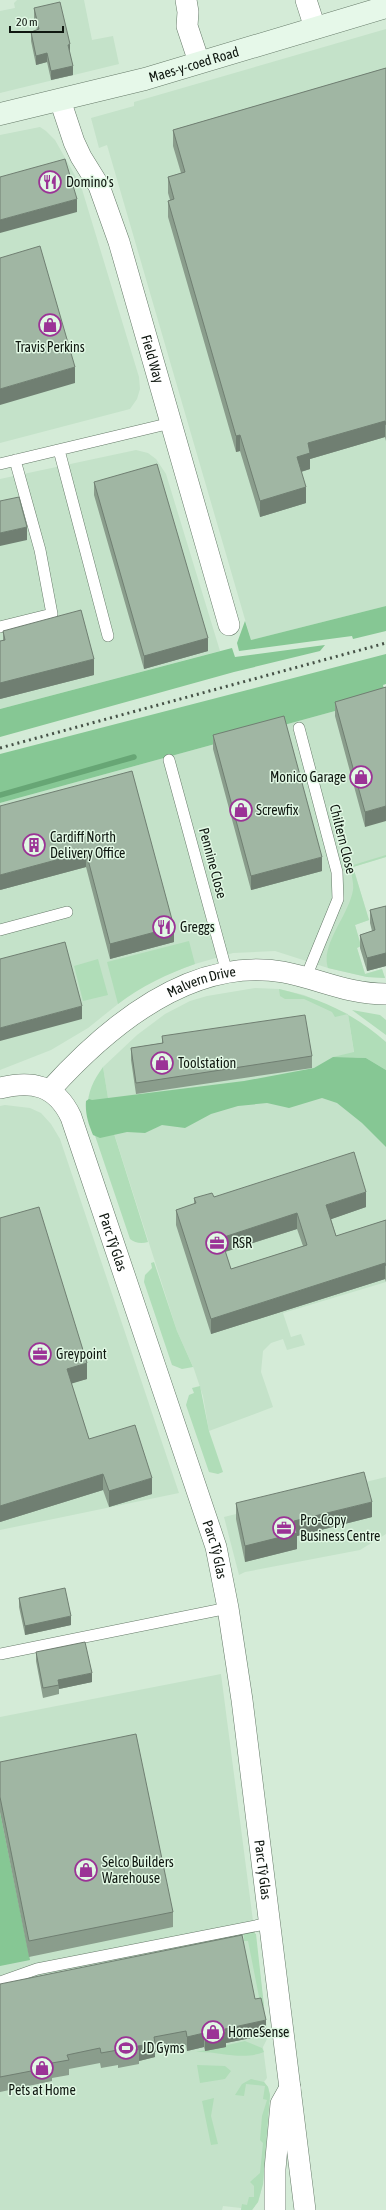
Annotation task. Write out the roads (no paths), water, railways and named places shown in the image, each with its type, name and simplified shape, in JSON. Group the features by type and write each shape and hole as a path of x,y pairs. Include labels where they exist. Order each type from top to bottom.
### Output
{"street":[{"path":"186,0 188,12 187,26 199,62"},
{"path":"306,0 315,28"},
{"name":"Maes-y-coed Road","path":"0,114 138,81 386,8"},
{"name":"Field Way","path":"60,100 74,142 81,157 99,186 110,215 229,625"},
{"name":"Malvern Drive","path":"50,1090 90,1050 154,1001 188,984 227,973 269,971 306,977 353,992 386,994"},
{"path":"0,1088 23,1084 50,1090"},
{"name":"Parc Tŷ Glas","path":"50,1090 66,1108 74,1126 210,1529 228,1608 246,1731 291,2086 305,2210"},
{"path":"275,2210 275,2169 280,2104 291,2086"}],"lane":[{"path":"0,464 171,423"},
{"path":"59,450 108,636"},
{"path":"0,627 52,614 40,550 15,460"},
{"name":"Chiltern Close","path":"299,728 335,860 339,885 338,899 306,977"},
{"name":"Pennine Close","path":"169,760 227,973"},
{"path":"0,930 67,912"},
{"path":"0,1654 228,1608"},
{"path":"0,1982 44,1968 270,1923"}],"waterway":[{"path":"0,795 134,757"}],"railway":[{"path":"0,748 386,643"}],"place":[{"name":"Domino's","path":"50,182"},
{"name":"Travis Perkins","path":"50,325"},
{"name":"Monico Garage","path":"361,777"},
{"name":"Screwfix","path":"241,810"},
{"name":"Cardiff North Delivery Office","path":"34,845"},
{"name":"Greggs","path":"164,927"},
{"name":"Toolstation","path":"162,1063"},
{"name":"RSR","path":"217,1243"},
{"name":"Greypoint","path":"40,1354"},
{"name":"Pro-Copy Business Centre","path":"284,1528"},
{"name":"Selco Builders Warehouse","path":"86,1870"},
{"name":"HomeSense","path":"213,2032"},
{"name":"JD Gyms","path":"126,2048"},
{"name":"Pets at Home","path":"42,2068"}]}
